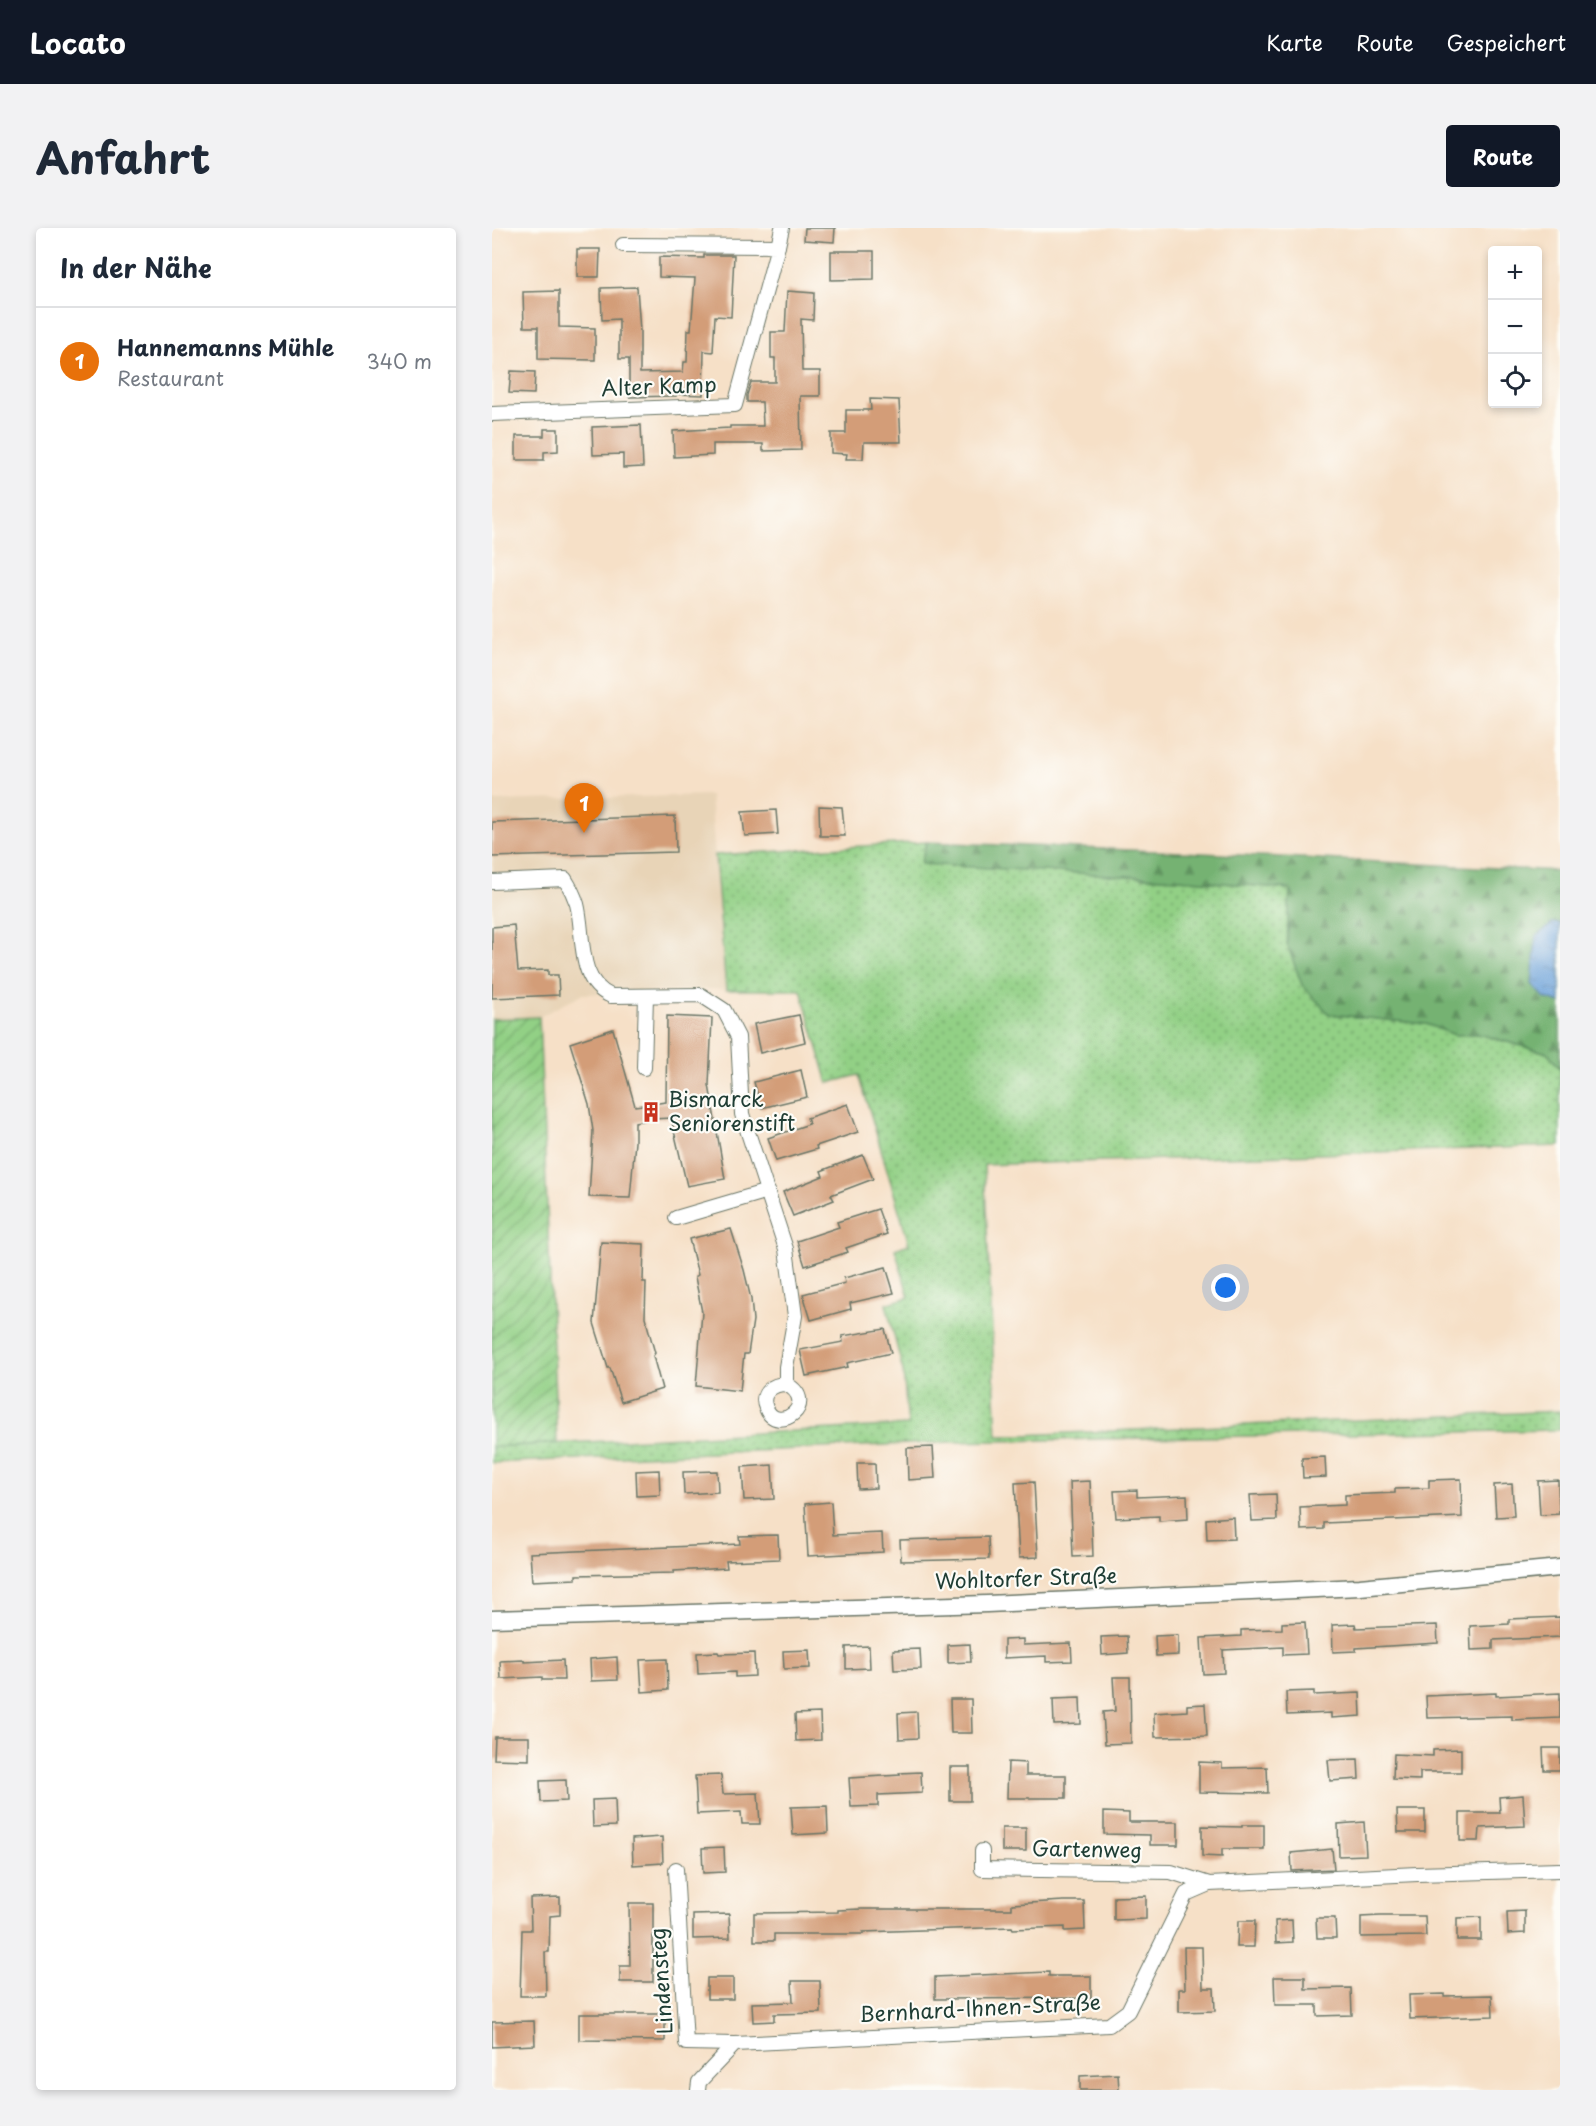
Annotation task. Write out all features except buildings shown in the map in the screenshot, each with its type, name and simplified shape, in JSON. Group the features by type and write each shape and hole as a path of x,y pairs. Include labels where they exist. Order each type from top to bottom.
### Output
{"street":[{"name":"Alter Kamp","path":"492,414 735,405 782,228"},
{"path":"623,245 778,246"},
{"path":"492,882 566,879 578,906 586,969 599,991 611,996 701,995 724,1010 738,1036 742,1113 786,1249 795,1316 786,1367 786,1384"},
{"path":"644,1068 646,996"},
{"path":"676,1218 768,1191"},
{"name":"Wohltorfer Straße","path":"492,1619 987,1604 1360,1587 1560,1568"},
{"name":"Gartenweg","path":"982,1851 982,1869 1171,1872 1209,1884"},
{"name":"Lindensteg","path":"676,1869 686,2043 735,2044"},
{"name":"Bernhard-Ihnen-Straße","path":"735,2044 1109,2025 1128,2011 1186,1894 1209,1884 1560,1870"},
{"path":"698,2086 735,2044"}],"shaded area":[{"path":"710,795 726,990 582,994 539,1017 492,1019 492,801"}],"green space":[{"path":"926,842 921,863 1179,879 1290,889 1287,944 1329,1014 1426,1024 1455,1035 1478,1034 1548,1053 1560,1068 1560,1146 984,1165 997,1436 1560,1411 1560,1430 951,1442 492,1463 492,1447 908,1425 903,1371 886,1304 909,1297 895,1249 909,1244 859,1075 828,1083 801,990 726,990 715,855"},
{"path":"926,842 1560,871 1560,924 1553,924 1545,998 1560,1003 1560,1068 1548,1053 1478,1034 1455,1035 1426,1024 1329,1014 1302,985 1287,944 1290,889 1179,879 921,864"},
{"path":"539,1017 557,1443 492,1447 492,1019"}],"water":[{"path":"1553,923 1560,924 1560,1003 1545,998 1532,984 1536,937"}],"place":[{"name":"Hannemanns Mühle","path":"584,833"},
{"name":"Bismarck Seniorenstift","path":"651,1112"}]}
